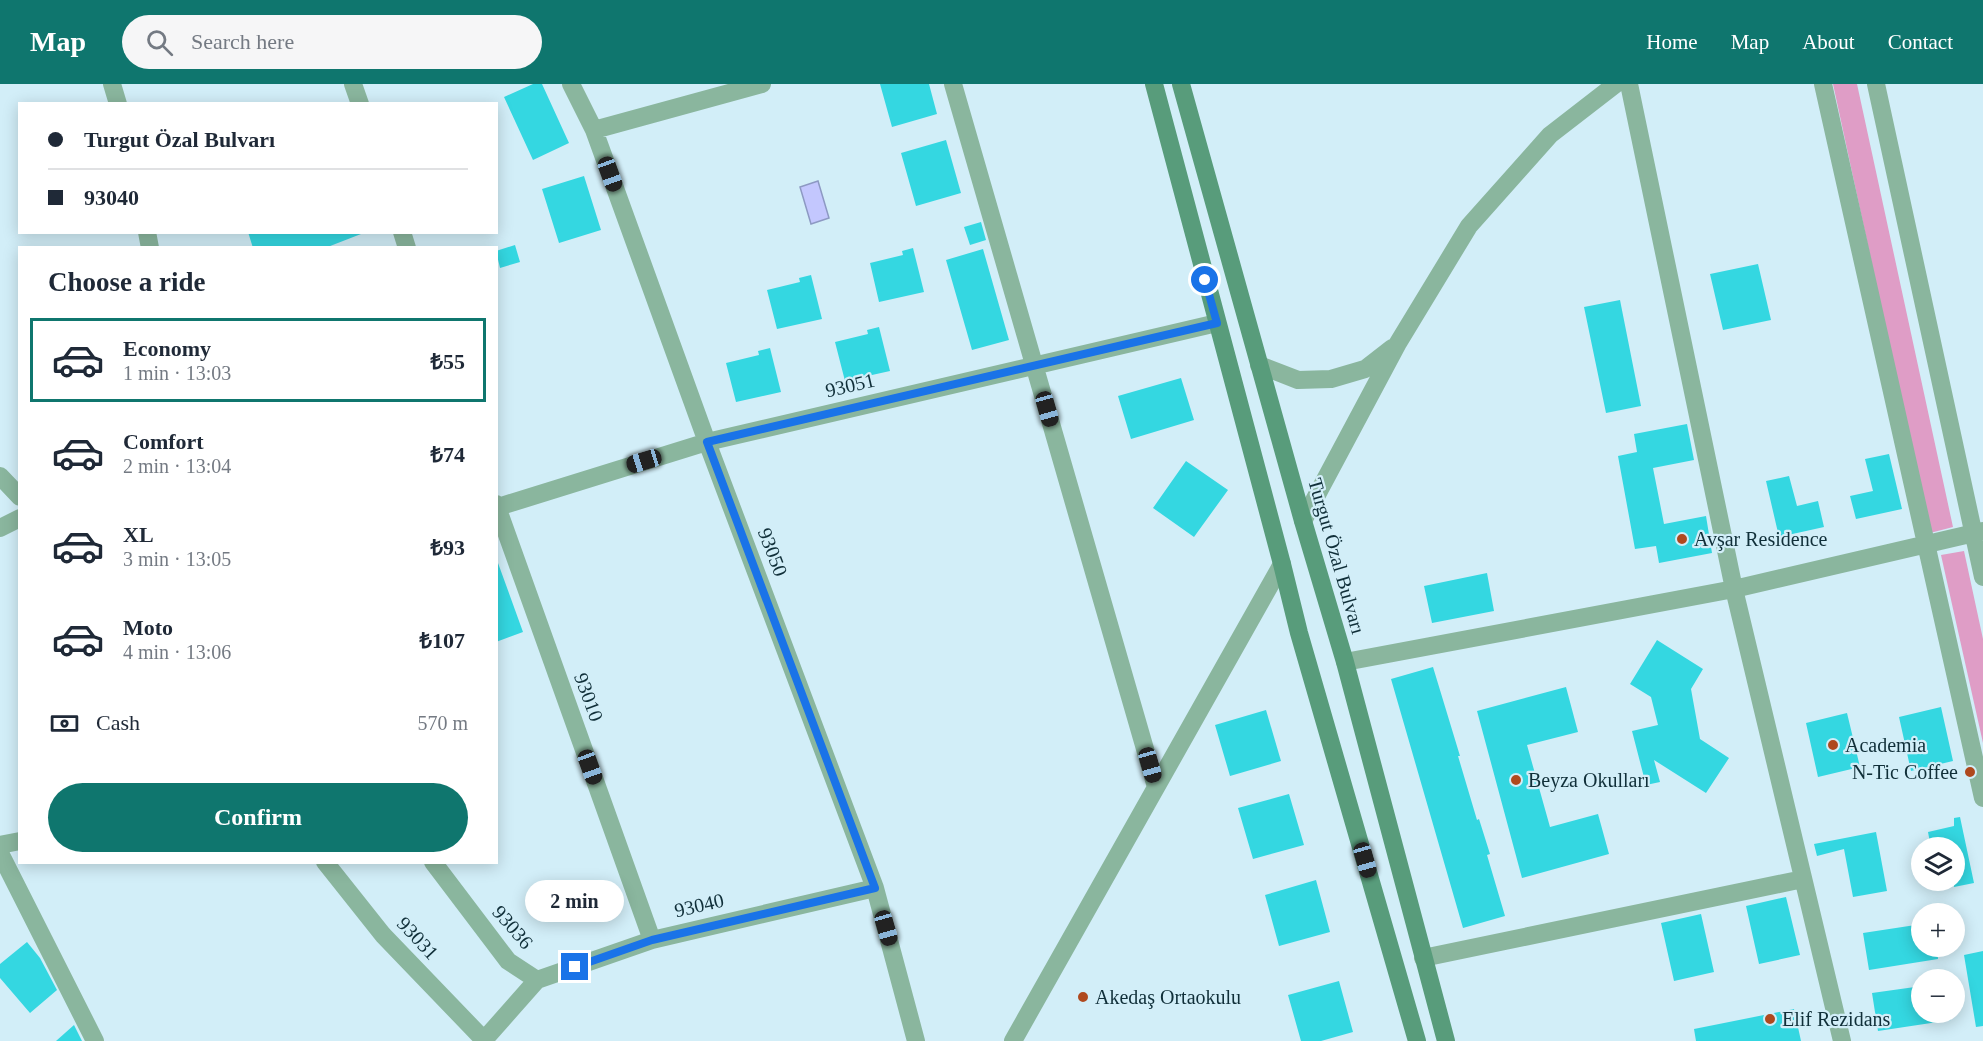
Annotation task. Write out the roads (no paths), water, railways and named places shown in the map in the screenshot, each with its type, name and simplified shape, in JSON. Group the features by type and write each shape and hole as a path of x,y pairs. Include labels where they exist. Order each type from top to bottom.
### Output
{"main road":[{"path":"1154,84 1299,633 1417,1041"},
{"name":"Turgut Özal Bulvarı","path":"1181,84 1303,521 1345,662 1446,1041"}],"street":[{"path":"112,84 117,102"},
{"path":"353,84 359,102"},
{"name":"93050","path":"571,84 594,130 707,442 875,888 918,1037"},
{"path":"594,130 762,84"},
{"path":"953,84 1156,787"},
{"path":"1303,521 1398,343 1469,226 1550,135 1616,84"},
{"path":"1629,84 1734,589 1842,1041"},
{"path":"1823,84 1983,798"},
{"path":"1876,84 1978,532 1983,577"},
{"name":"93051","path":"498,506 707,442 1217,323"},
{"path":"1259,365 1298,380 1331,379 1365,369 1398,343"},
{"path":"0,476 18,495"},
{"name":"93010","path":"498,509 652,940"},
{"path":"0,528 18,519"},
{"path":"1345,662 1734,589 1978,532"},
{"path":"1014,1041 1282,564"},
{"path":"0,845 18,841"},
{"path":"0,853 95,1041"},
{"name":"93031","path":"327,864 383,935 484,1040"},
{"name":"93036","path":"435,864 508,961 537,980"},
{"path":"1423,958 1803,879"},
{"name":"93040","path":"537,980 652,940 875,888"},
{"path":"484,1040 537,980"}],"water":[{"path":"818,181 829,218 811,224 800,187"}],"place":[{"name":"Avşar Residence","path":"1682,539"},
{"name":"Academia","path":"1833,745"},
{"name":"N-Tic Coffee","path":"1970,772"},
{"name":"Beyza Okulları","path":"1516,780"},
{"name":"Akedaş Ortaokulu","path":"1083,997"},
{"name":"Elif Rezidans","path":"1770,1019"}]}
